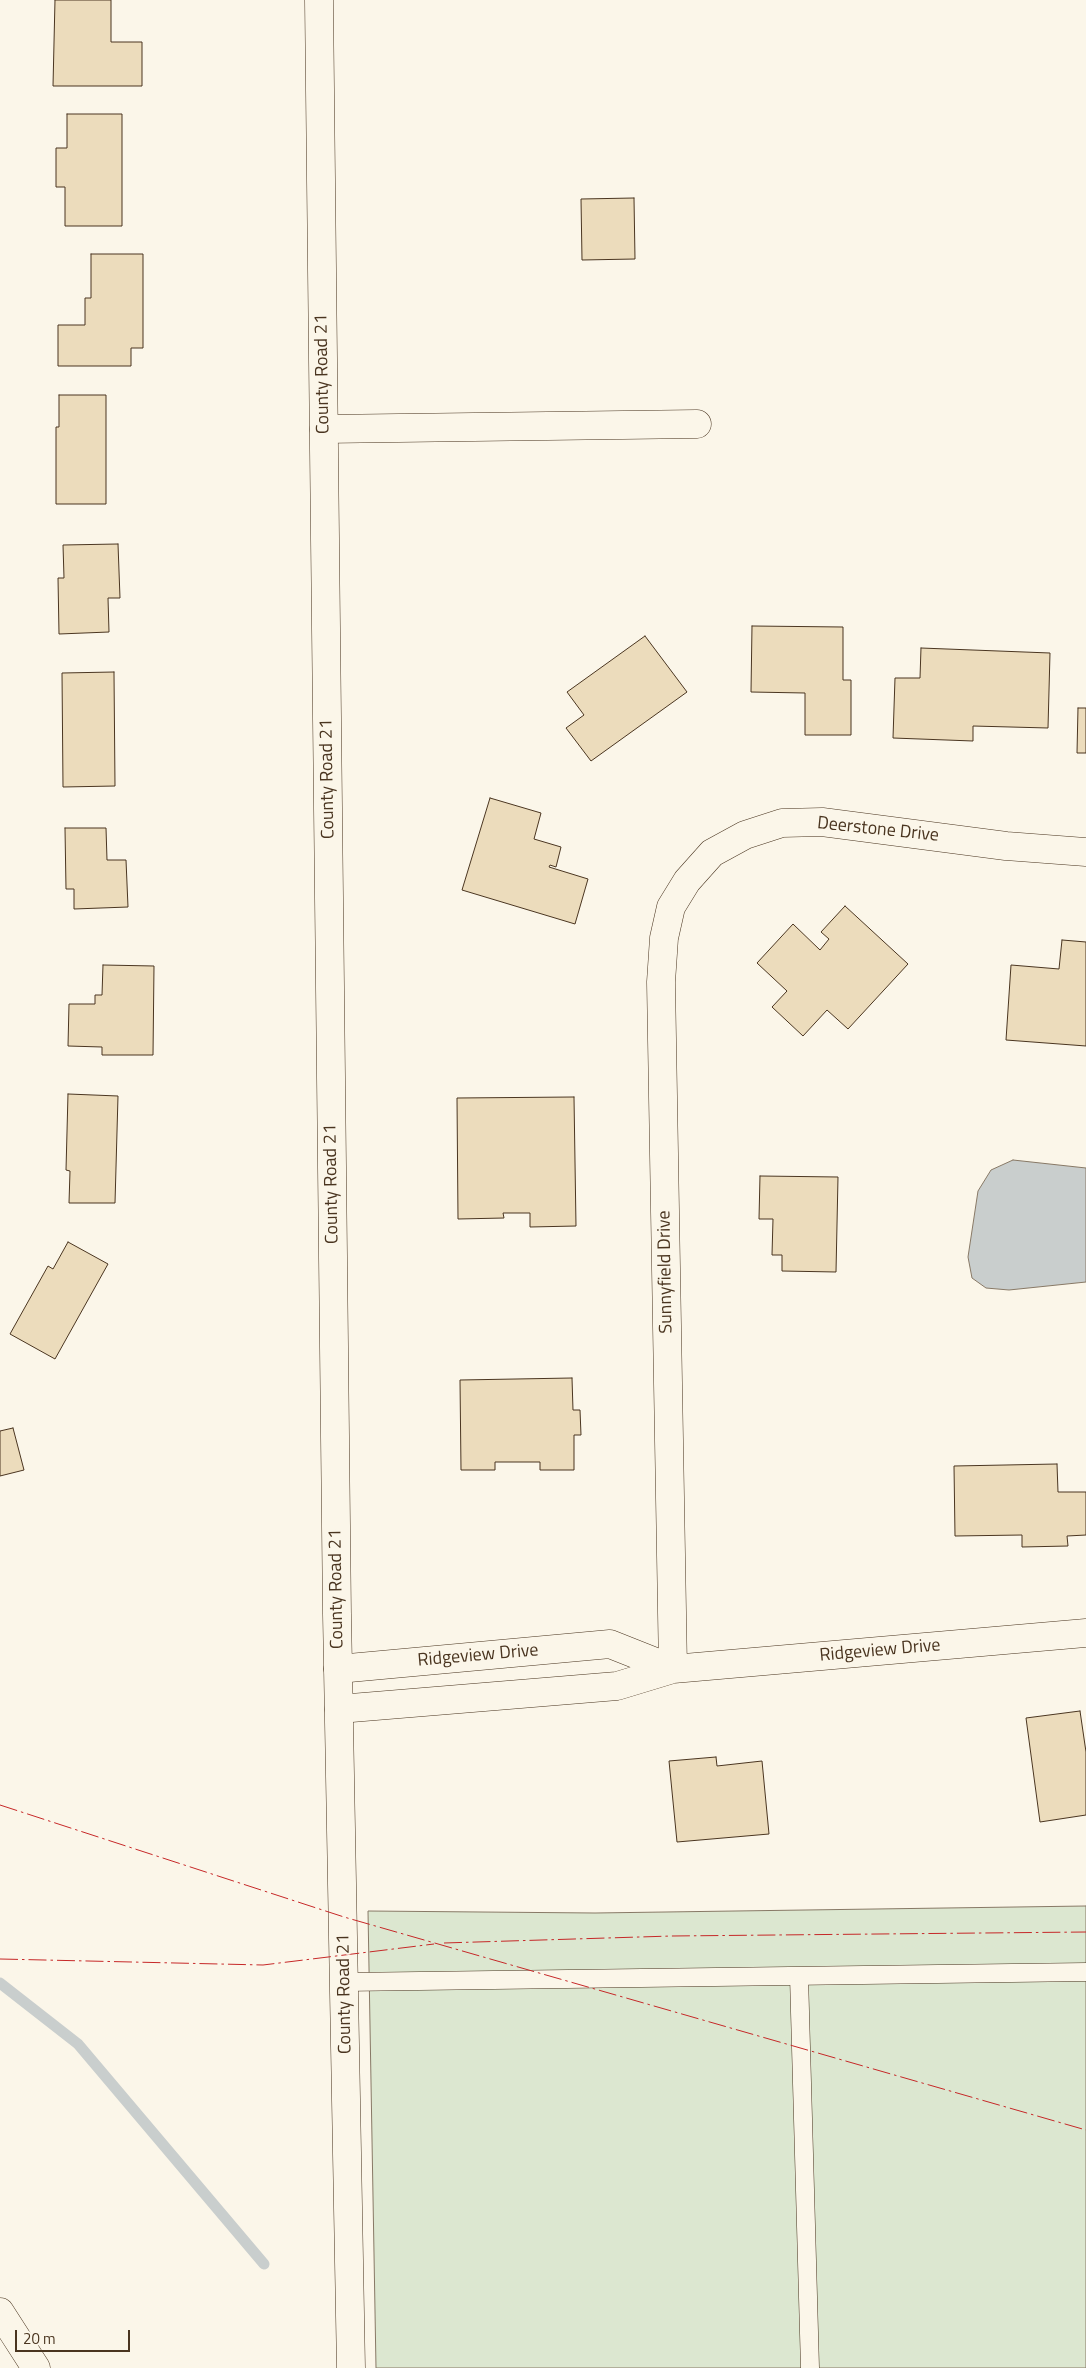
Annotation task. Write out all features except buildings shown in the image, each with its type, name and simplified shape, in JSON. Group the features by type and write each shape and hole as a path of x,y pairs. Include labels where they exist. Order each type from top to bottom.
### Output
{"street":[{"name":"County Road 21","path":"319,0 338,1669 351,2368"},
{"path":"324,429 697,424"},
{"name":"Deerstone Drive","path":"688,881 712,853 745,835 782,823 822,822 1006,846 1086,852"},
{"name":"Sunnyfield Drive","path":"673,1669 661,982 664,938 671,907 688,881"},
{"name":"Ridgeview Drive","path":"339,1709 617,1686 673,1669 1086,1633"},
{"name":"Ridgeview Drive","path":"338,1669 610,1644 673,1669"},
{"path":"0,2312 36,2368"}],"lane":[{"path":"345,1982 1086,1972"},
{"path":"799,1976 810,2368"}],"green space":[{"path":"1086,1906 1086,2368 376,2368 368,1911 595,1913"}],"shaded area":[{"path":"1013,1160 1086,1168 1086,1282 1009,1290 986,1288 972,1278 968,1257 978,1191 991,1170"}],"waterway":[{"path":"0,1983 78,2044 264,2264"}],"power":[{"path":"0,1805 344,1917 1086,2130"},
{"path":"444,1943 672,1936 1086,1932"},
{"path":"0,1959 263,1965 434,1944"}]}
